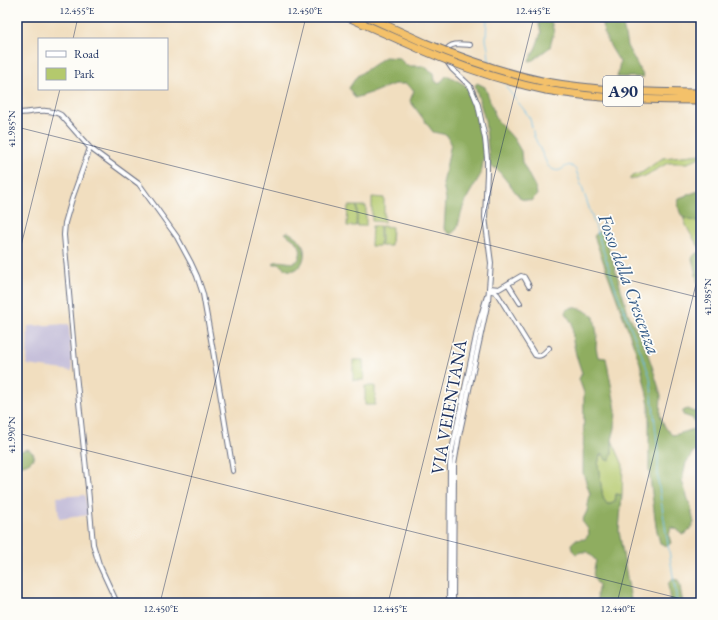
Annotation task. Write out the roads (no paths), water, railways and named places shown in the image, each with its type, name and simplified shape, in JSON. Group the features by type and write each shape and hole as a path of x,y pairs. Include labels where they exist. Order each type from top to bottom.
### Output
{"highway":[{"name":"A90","path":"348,17 452,63 510,82 574,95 701,100"},
{"name":"A90","path":"368,17 425,43 510,74 569,86 645,92 701,93"}],"street":[{"name":"VIA VEIENTANA","path":"449,603 451,497 455,455 489,289 491,263 484,217 487,163 477,102 467,82 452,69 445,56 447,49 452,45 459,44 470,46"},
{"path":"17,113 43,111 56,112 90,148 139,184 177,237 197,276 203,294 233,471"},
{"path":"90,148 72,198 65,223 64,235 93,544 116,603"},
{"path":"489,289 499,289 521,276 524,277 529,286"},
{"path":"508,284 520,303"},
{"path":"489,289 498,295 535,354 538,356 542,355 549,348"},
{"name":"VIA VEIENTANA","path":"451,497 453,603"}],"waterway":[{"name":"Fosso della Crescenza","path":"487,17 486,40 489,60 493,65"},
{"name":"Fosso della Crescenza","path":"504,83 530,119 534,136 548,166 557,171 569,165 576,170 616,290 650,377 658,451 658,481 676,603"}]}
